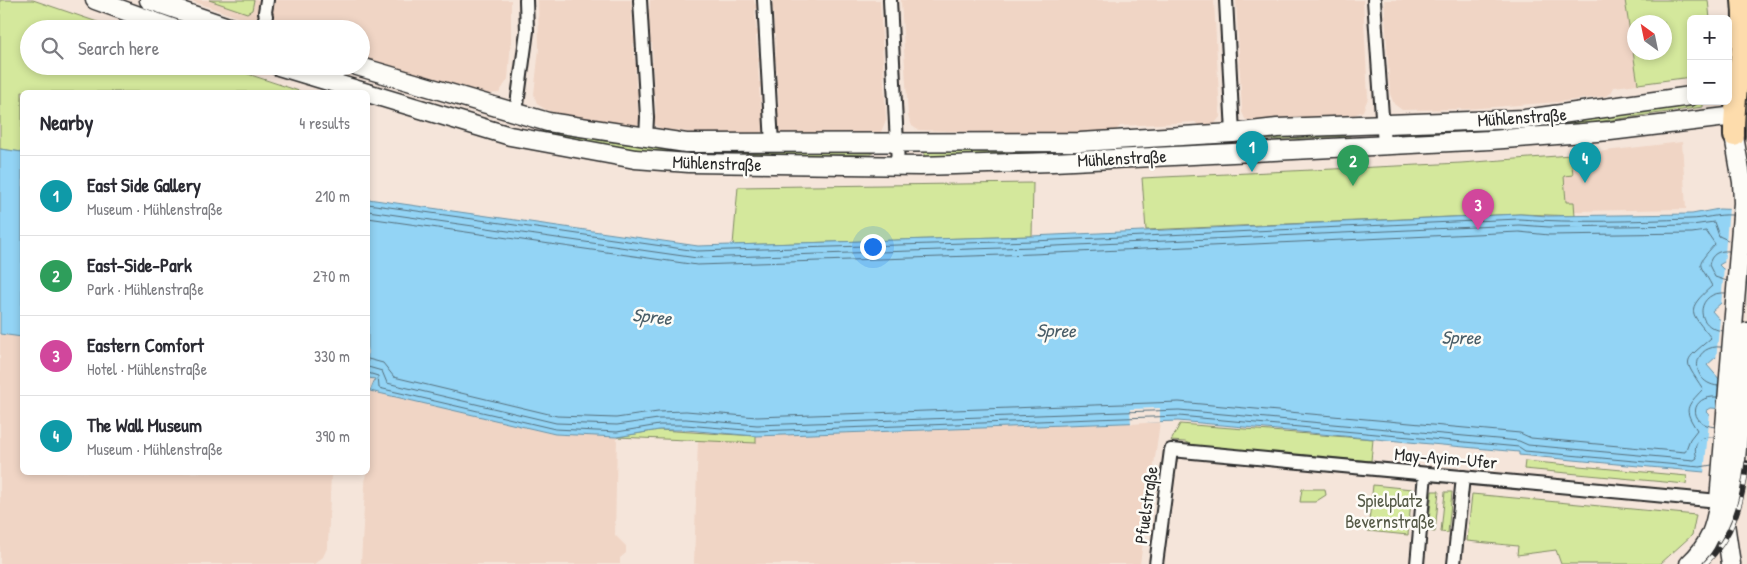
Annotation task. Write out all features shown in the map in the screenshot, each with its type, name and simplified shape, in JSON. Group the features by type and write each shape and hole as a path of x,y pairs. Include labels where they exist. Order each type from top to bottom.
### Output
{"main road":[{"path":"95,0 150,20"},
{"path":"149,0 208,20"},
{"path":"1728,476 1743,203 1742,182 1734,136 1741,115 1738,88 1745,26 1742,0"},
{"name":"Mühlenstraße","path":"370,70 548,122 686,143 1066,143 1233,134 1278,128 1524,118 1687,97"},
{"name":"Mühlenstraße","path":"308,75 358,90"},
{"name":"Mühlenstraße","path":"370,94 510,136 635,159 748,164 898,165 1053,162 1465,142 1600,131 1741,115"},
{"path":"510,136 516,112"},
{"path":"1731,564 1725,523 1725,500 1747,332"},
{"path":"1688,564 1700,553 1714,531 1725,500"}],"street":[{"path":"264,20 267,0"},
{"path":"516,112 528,31 526,0"},
{"path":"640,0 647,117 646,138"},
{"path":"764,0 772,144"},
{"path":"890,0 898,165"},
{"path":"1226,0 1233,134"},
{"path":"1374,0 1384,145"},
{"name":"May-Ayim-Ufer","path":"1171,450 1725,500"},
{"name":"Pfuelstraße","path":"1156,564 1171,450"},
{"path":"1417,564 1425,474"},
{"path":"1454,564 1463,477"}],"shaded area":[{"path":"189,0 511,0 511,41 508,79 499,93 486,94 370,62 370,20 246,20"},
{"path":"538,0 631,0 633,36 637,37 637,42 633,43 635,63 638,63 639,68 635,69 636,89 640,90 640,95 637,95 638,114 641,114 641,121 637,125 631,126 576,118 546,110 537,104 534,94 539,49"},
{"path":"650,0 754,0 755,4 758,4 759,9 755,9 756,30 760,30 760,35 756,36 758,57 761,57 762,61 758,62 759,82 763,82 763,87 759,88 761,108 764,109 765,127 761,134 715,135 662,129 656,126 652,115 656,114 655,94 651,94 651,89 654,88 653,68 650,68 649,62 653,62 652,43 648,43 646,10 650,9"},
{"path":"773,0 880,0 886,120 881,132 876,135 780,134 777,130 775,108 779,108 778,87 774,87 774,82 777,81 776,61 772,61 772,56 776,55 775,34 771,34 771,29 774,29 773,8 769,8 769,4 773,3"},
{"path":"901,0 1214,0 1220,117 1213,126 1202,128 1195,122 1120,126 1114,132 1042,134 918,130 912,126 908,116"},
{"path":"1236,0 1363,0 1368,98 1363,111 1352,116 1253,122 1245,119 1242,112"},
{"path":"1384,0 1625,0 1627,15 1627,60 1634,60 1638,84 1614,87 1611,93 1606,96 1558,102 1467,109 1402,110 1394,104 1390,94"},
{"path":"1682,142 1686,209 1575,211 1574,202 1566,202 1564,175 1573,175 1571,155"},
{"path":"0,334 20,337 20,475 331,475 328,546 323,557 314,564 0,564"},
{"path":"370,391 554,434 617,437 615,535 626,546 626,553 620,558 620,564 361,564 366,475 370,475"},
{"path":"1160,422 1140,564 694,564 698,439 756,443 756,436"}],"green space":[{"path":"0,0 33,0 92,20 20,20 20,75 251,75 296,90 20,90 20,152 0,149"},
{"path":"209,0 254,0 252,10 247,13"},
{"path":"1625,0 1708,0 1710,15 1687,15 1687,78 1638,84 1634,60 1672,60 1672,15 1627,15"},
{"path":"1687,103 1687,105 1703,105 1703,107 1582,124 1410,138 1410,131"},
{"path":"543,129 584,138 665,148 706,150 872,150 872,154 691,158 638,153 541,137"},
{"path":"1350,131 1350,136 1265,140 1226,146 1093,153 1093,147"},
{"path":"1040,150 1040,156 924,158 924,151"},
{"path":"1571,155 1573,175 1564,176 1566,202 1574,202 1575,216 1520,214 1146,230 1142,178 1461,163"},
{"path":"1033,183 1032,236 733,245 738,187"},
{"path":"1180,424 1373,439 1371,461 1198,447 1185,442 1171,441"},
{"path":"659,430 756,436 756,443 617,437"},
{"path":"1525,461 1687,476 1686,484 1524,469"},
{"name":"Spielplatz Bevernstraße","path":"1373,485 1412,489 1408,535 1368,531"},
{"path":"1302,489 1325,489 1326,495 1315,502 1300,502"},
{"path":"1432,491 1439,491 1435,532 1428,531"},
{"path":"1445,492 1452,492 1448,533 1441,532"},
{"path":"1472,494 1696,515 1692,535 1660,564 1561,564 1556,550 1517,555 1518,546 1467,541"}],"water":[{"path":"0,149 20,152 20,337 0,334"},
{"name":"Spree","path":"370,199 698,246 1032,236 1520,214 1548,216 1692,214 1719,209 1747,210 1727,230 1747,233 1747,264 1724,262 1719,265 1723,269 1747,272 1747,306 1721,303 1712,311 1719,319 1747,322 1747,360 1716,357 1707,365 1747,411 1711,408 1706,411 1710,415 1747,420 1704,472 1519,455 1519,452 1178,421 756,436 686,430 659,430 617,437 555,434 370,391 375,379 370,378"}],"pier":[{"path":"1729,207 1747,208 1747,266 1724,265"},
{"path":"1724,266 1747,269 1747,308 1721,306"},
{"path":"1720,317 1747,320 1747,362 1716,360"},
{"path":"1160,408 1160,422 1131,424 1130,409"},
{"path":"1710,412 1747,417 1747,477 1704,473"}],"railway":[{"path":"1705,564 1715,553 1730,530 1743,491 1747,463"}],"place":[{"name":"East Side Gallery","path":"1252,172"},
{"name":"The Wall Museum","path":"1585,183"},
{"name":"East-Side-Park","path":"1353,186"},
{"name":"Eastern Comfort","path":"1478,230"}]}
